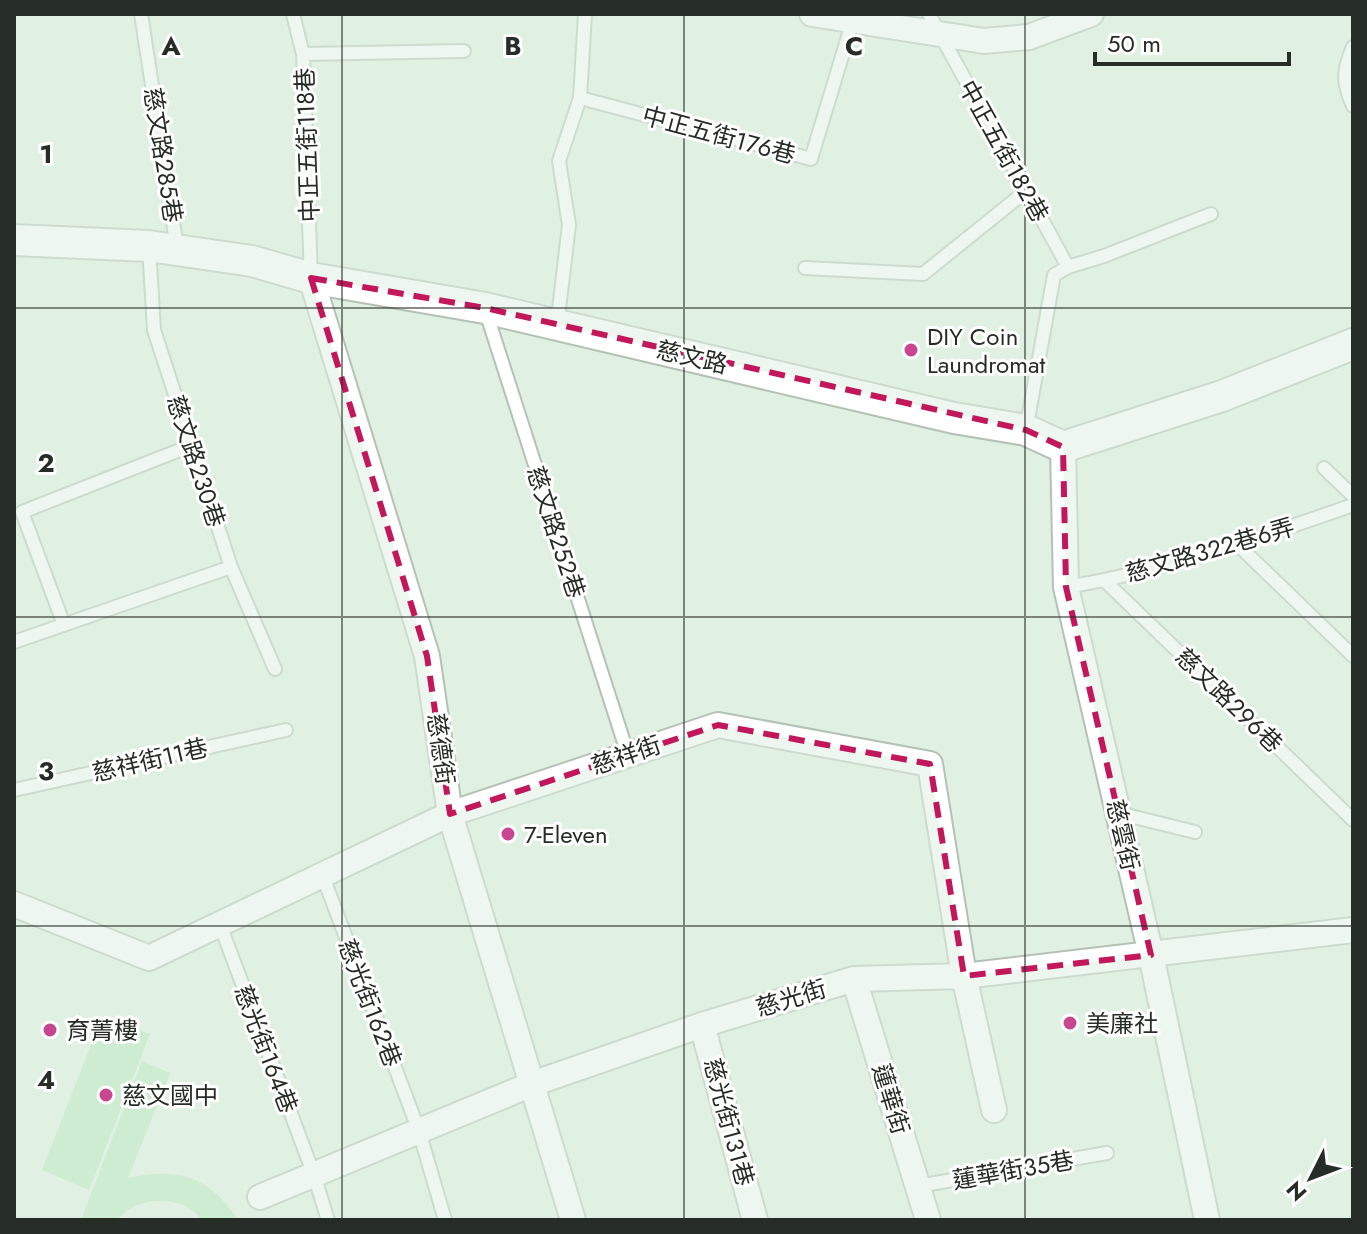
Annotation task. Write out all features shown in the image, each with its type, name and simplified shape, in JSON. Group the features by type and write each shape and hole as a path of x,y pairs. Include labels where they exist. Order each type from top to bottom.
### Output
{"street":[{"path":"812,14 935,25 984,41 1029,37 1091,14"},
{"name":"慈文路","path":"14,240 163,247 252,261 311,278 485,308 954,418 1026,430 1063,447"},
{"name":"慈德街","path":"311,278 427,656 450,814 573,1220"},
{"path":"1063,447 1222,396 1353,344"},
{"name":"慈雲街","path":"1063,447 1066,587 1151,955 1207,1220"},
{"name":"慈祥街","path":"14,904 149,958 450,814 718,725 930,764 964,976 994,1110"},
{"name":"慈光街","path":"260,1197 532,1084 702,1025 854,979 964,976 1353,930"},
{"name":"蓮華街","path":"854,979 928,1220"},
{"name":"慈光街131巷","path":"702,1025 755,1220"}],"lane":[{"name":"慈文路285巷","path":"141,14 163,247"},
{"name":"中正五街118巷","path":"293,14 303,54 311,278"},
{"path":"557,326 569,225 559,161 580,98 585,14"},
{"name":"中正五街176巷","path":"580,98 811,159 853,20"},
{"name":"中正五街182巷","path":"935,25 1068,267"},
{"path":"1353,47 1344,67 1347,93 1353,106"},
{"path":"303,54 464,51"},
{"path":"805,268 923,274 1026,191"},
{"path":"1026,430 1054,275 1211,214"},
{"name":"慈文路230巷","path":"163,247 154,330 231,567 275,669"},
{"name":"慈文路252巷","path":"485,308 628,755"},
{"path":"64,625 22,512 190,446"},
{"path":"1324,468 1353,496"},
{"name":"慈文路322巷6弄","path":"1066,587 1105,581 1238,545 1353,505"},
{"path":"1238,545 1353,656"},
{"path":"14,642 231,567"},
{"name":"慈文路296巷","path":"1105,581 1353,820"},
{"name":"慈祥街11巷","path":"14,790 286,730"},
{"path":"1118,813 1195,832"},
{"name":"慈光街162巷","path":"322,874 419,1131 445,1220"},
{"name":"慈光街164巷","path":"219,922 328,1220"},
{"name":"蓮華街35巷","path":"918,1186 1107,1153"}],"highlighted area":[{"path":"311,278 485,308 1026,430 1063,447 1066,587 1151,955 964,976 930,764 718,725 450,814 427,656"}],"green space":[{"path":"102,1017 150,1034 89,1190 42,1170"},
{"path":"142,1061 170,1073 128,1178 162,1174 191,1178 216,1193 238,1220 202,1220 179,1204 152,1201 133,1207 115,1220 81,1220"}],"place":[{"name":"DIY Coin Laundromat","path":"911,350"},
{"name":"7-Eleven","path":"508,834"},
{"name":"美廉社","path":"1070,1023"},
{"name":"育菁樓","path":"50,1030"},
{"name":"慈文國中","path":"106,1095"}]}
